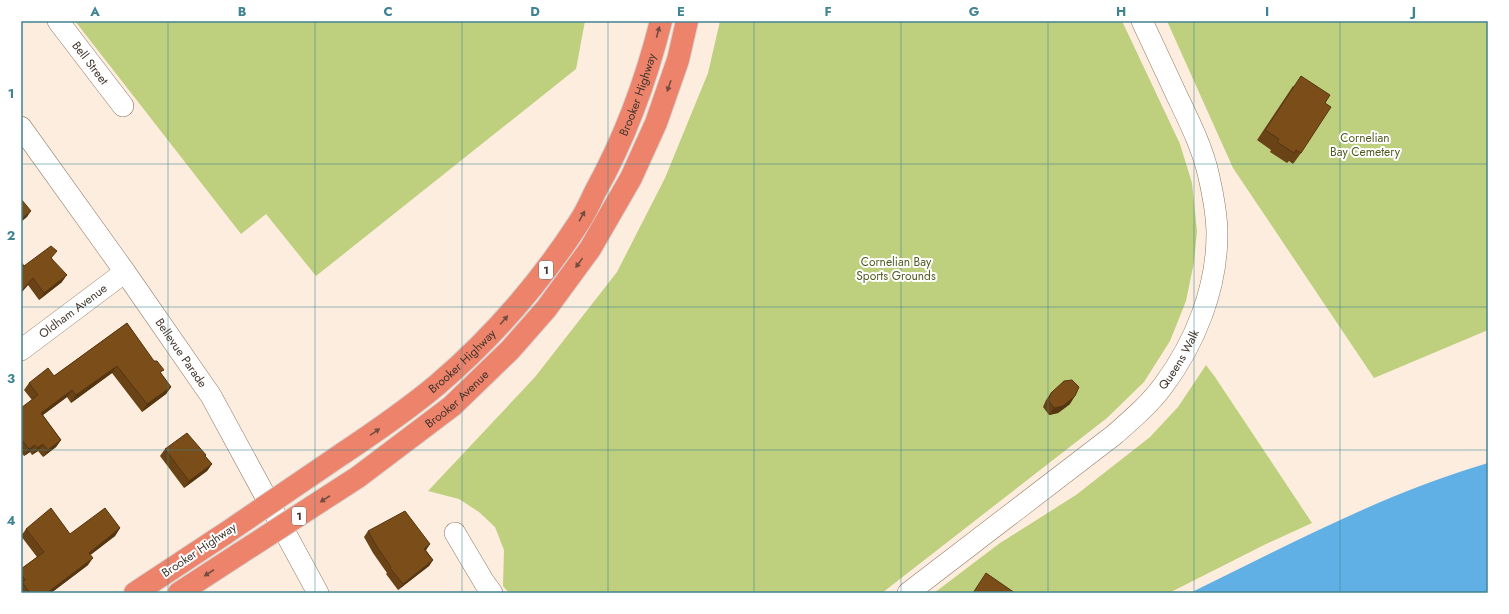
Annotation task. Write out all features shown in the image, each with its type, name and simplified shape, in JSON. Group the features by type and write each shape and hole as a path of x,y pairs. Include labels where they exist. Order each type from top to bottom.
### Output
{"highway":[{"name":"Brooker Highway","path":"135,593 226,533 400,414 438,385 495,331 537,282 578,224 612,161 641,91 661,21"},
{"name":"Brooker Avenue","path":"358,477 452,406 510,350 546,309 590,249 631,178 656,123 678,60 687,21"},
{"name":"Brooker Highway","path":"179,593 358,477"}],"street":[{"name":"Bell Street","path":"58,21 123,106"},
{"name":"Queens Walk","path":"908,593 1114,435 1143,409 1178,365 1190,343 1202,314 1211,286 1217,233 1209,177 1192,127 1142,21"},
{"name":"Bellevue Parade","path":"21,127 125,272 211,396 318,593"},
{"name":"Oldham Avenue","path":"21,350 125,272"},
{"path":"455,533 492,593"}],"green space":[{"path":"75,21 585,21 576,69 316,276 266,214 241,234"},
{"name":"Cornelian Bay Sports Grounds","path":"720,21 1122,21 1180,144 1192,183 1197,231 1194,262 1186,301 1170,341 1144,382 1107,418 882,593 509,593 503,586 504,550 495,527 479,512 459,499 428,491 535,377 617,272 665,178 708,73"},
{"name":"Cornelian Bay Cemetery","path":"1167,21 1488,21 1488,330 1374,378 1233,168"},
{"path":"1206,365 1312,523 1264,545 1169,593 934,593 1000,543 1076,495 1150,437 1178,407"}],"water":[{"path":"1488,463 1488,593 1190,593 1373,505"}],"building":[{"path":"1301,76 1330,95 1325,103 1331,107 1301,153 1296,150 1294,153 1277,142 1279,139 1265,130"},
{"path":"21,199 31,211 21,219"},
{"path":"51,246 57,251 51,258 67,275 44,293 33,278 21,292 21,262 24,266"},
{"path":"127,323 154,361 157,361 164,370 160,372 171,387 147,404 117,366 76,395 72,390 41,413 61,440 48,450 43,444 37,448 35,445 29,449 21,439 21,408 38,395 29,383 48,368 54,376"},
{"path":"1072,380 1079,387 1075,396 1063,406 1054,408 1048,400 1051,393 1064,381"},
{"path":"187,433 212,464 189,481 165,449"},
{"path":"51,508 70,534 105,508 120,528 89,553 93,558 47,593 30,593 22,582 25,580 21,574 21,569 44,552 26,529"},
{"path":"405,511 430,544 424,549 433,560 403,584 390,568 391,567 368,531"},
{"path":"986,573 1015,593 973,593"}]}
